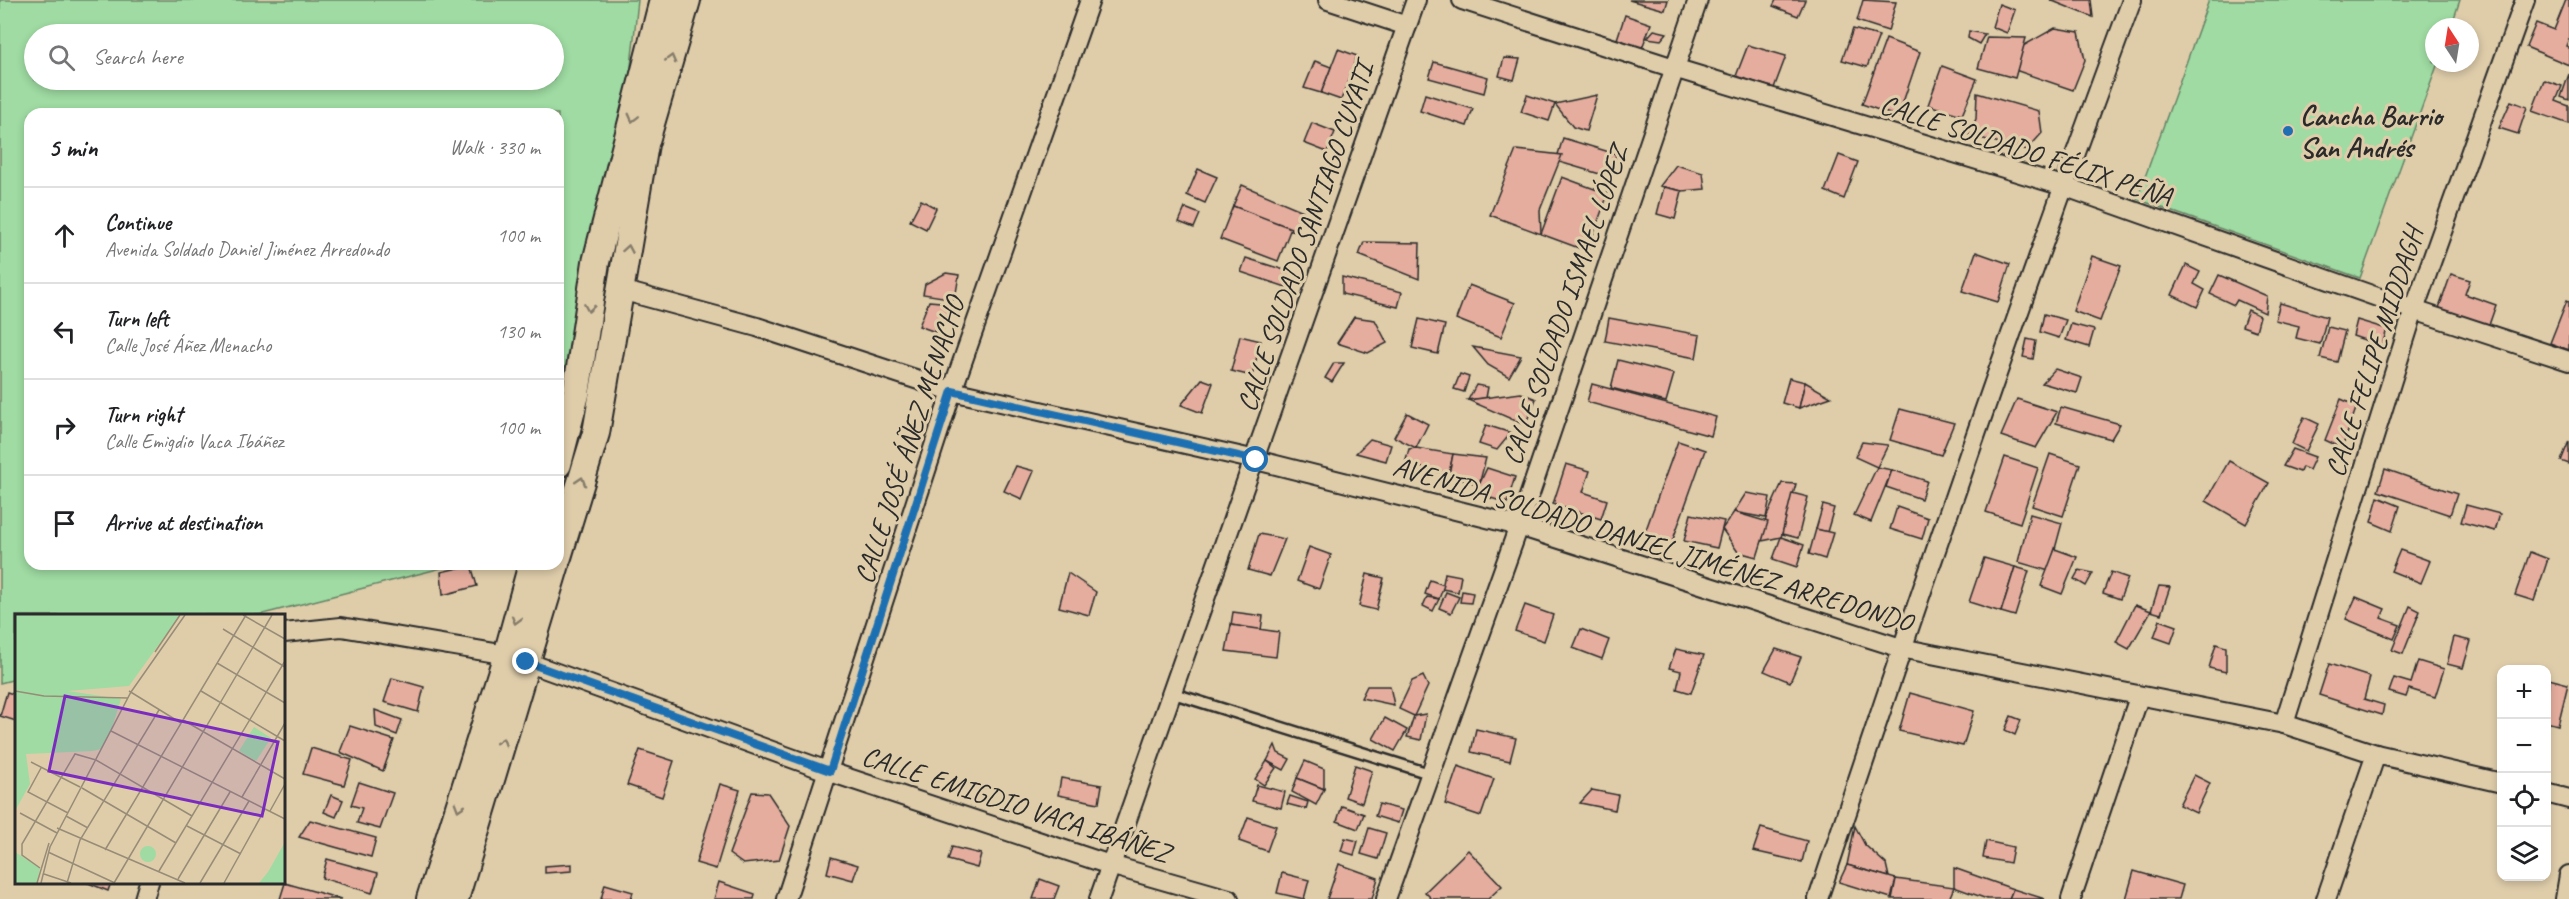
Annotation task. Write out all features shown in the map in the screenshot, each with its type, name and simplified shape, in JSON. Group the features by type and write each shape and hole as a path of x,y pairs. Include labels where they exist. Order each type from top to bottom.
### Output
{"main road":[{"path":"564,441 576,394 596,262 663,0"},
{"path":"564,537 596,433 645,144 687,0"},
{"path":"456,899 516,658 531,570"},
{"path":"430,899 516,658 553,570"}],"street":[{"name":"CALLE JOSÉ ÁÑEZ MENACHO","path":"786,899 830,771 952,391 1090,0"},
{"path":"1328,0 1407,26"},
{"name":"CALLE SOLDADO SANTIAGO CUYATI","path":"1099,899 1256,460 1416,0"},
{"name":"CALLE SOLDADO FÉLIX PEÑA","path":"1462,0 1674,68 2062,186 2414,310 2569,361"},
{"name":"CALLE SOLDADO ISMAEL LÓPEZ","path":"1386,899 1519,526 1698,0"},
{"path":"1818,899 1901,648 2062,186 2132,0"},
{"name":"CALLE FELIPE MIDDAGH","path":"2284,724 2414,310 2525,0"},
{"name":"AVENIDA SOLDADO DANIEL JIMÉNEZ ARREDONDO","path":"621,290 757,327 952,391 1256,460 1519,526 1901,648 2284,724 2376,754 2497,782"},
{"name":"CALLE EMIGDIO VACA IBÁÑEZ","path":"285,633 341,627 516,658 830,771 1110,865 1229,899"},
{"path":"2071,899 2139,697"},
{"path":"2326,899 2376,754"},
{"path":"2551,795 2569,799"},
{"path":"2565,899 2569,875"},
{"path":"144,899 148,884"}],"lane":[{"path":"1172,693 1431,774"}],"green space":[{"path":"0,0 638,0 608,283 564,431 564,108 24,108 24,570 434,570 263,614 15,614 15,679 0,683"},
{"name":"Cancha Barrio San Andrés","path":"2209,0 2460,0 2454,18 2425,18 2425,72 2435,72 2360,278 2137,199"}],"building":[{"path":"1629,0 1668,0 1665,10"},
{"path":"1776,0 1805,0 1798,16 1773,6"},
{"path":"1863,0 1896,2 1888,31 1857,21"},
{"path":"2050,0 2091,0 2093,17"},
{"path":"2566,0 2569,0 2569,38 2566,46 2569,47 2569,65 2526,47 2536,23 2554,30"},
{"path":"1999,4 2015,10 2007,33 1992,27"},
{"path":"1625,15 1651,24 1642,48 1617,39"},
{"path":"2055,28 2079,32 2085,60 2073,90 2015,70 2021,47"},
{"path":"1853,29 1879,36 1867,67 1842,60"},
{"path":"1654,30 1667,33 1661,40 1647,38"},
{"path":"1969,31 1985,34 1979,44 1968,38"},
{"path":"1987,37 2026,38 2015,78 1978,68"},
{"path":"1886,39 1920,52 1898,117 1862,104"},
{"path":"1748,45 1786,56 1774,88 1736,76"},
{"path":"1338,49 1357,56 1341,100 1321,93"},
{"path":"1504,58 1520,59 1514,80 1499,76"},
{"path":"1315,61 1331,67 1321,93 1304,88"},
{"path":"1434,62 1488,77 1484,93 1429,78"},
{"path":"1942,66 1977,79 1962,115 1928,105"},
{"path":"2569,74 2569,100 2561,97"},
{"path":"2544,80 2562,86 2556,101 2569,106 2569,124 2532,111"},
{"path":"1977,93 2039,111 2042,133 2027,150 1968,135 1976,119"},
{"path":"1425,94 1473,109 1467,126 1420,111"},
{"path":"1527,95 1555,104 1549,121 1521,112"},
{"path":"1597,95 1586,131 1573,127 1555,104"},
{"path":"2511,101 2527,107 2518,134 2499,128"},
{"path":"1312,123 1335,132 1327,152 1304,143"},
{"path":"1563,138 1616,154 1610,177 1556,161"},
{"path":"1516,150 1562,155 1540,210 1541,234 1490,215"},
{"path":"1839,155 1858,162 1844,199 1825,191"},
{"path":"1676,165 1703,173 1705,189 1682,191 1660,186"},
{"path":"1198,169 1217,177 1205,203 1187,195"},
{"path":"1562,177 1608,194 1587,251 1541,234"},
{"path":"1242,185 1303,211 1294,231 1233,206"},
{"path":"1664,187 1682,191 1675,219 1657,214"},
{"path":"921,200 936,208 926,229 910,221"},
{"path":"1233,206 1291,228 1278,261 1220,239"},
{"path":"1185,208 1200,214 1194,228 1179,222"},
{"path":"1364,242 1420,243 1419,279 1359,255"},
{"path":"1976,252 2010,264 1998,302 1962,291"},
{"path":"2092,256 2121,266 2100,321 2073,311"},
{"path":"1246,258 1297,274 1292,289 1241,272"},
{"path":"2186,265 2200,272 2194,284 2205,290 2197,307 2172,295"},
{"path":"946,273 959,275 955,299 923,294 925,284"},
{"path":"2451,274 2470,280 2465,294 2496,305 2489,325 2439,308"},
{"path":"2219,275 2267,296 2265,313 2237,300 2234,305 2210,294"},
{"path":"1342,277 1402,292 1398,307 1342,294"},
{"path":"1469,285 1515,303 1501,337 1456,319"},
{"path":"2567,300 2569,301 2569,350 2550,343"},
{"path":"929,301 952,303 941,334 919,326"},
{"path":"2280,303 2327,317 2320,344 2296,338 2299,326 2275,320"},
{"path":"2248,310 2260,316 2256,331 2242,326"},
{"path":"2044,314 2066,320 2059,338 2040,332"},
{"path":"1354,317 1375,320 1387,343 1368,353 1337,343"},
{"path":"1609,318 1700,335 1696,358 1605,341"},
{"path":"1419,319 1445,325 1438,354 1412,348"},
{"path":"2357,320 2387,329 2382,346 2353,336"},
{"path":"2071,324 2094,330 2089,347 2066,340"},
{"path":"2328,327 2345,331 2337,362 2320,358"},
{"path":"1240,336 1261,341 1252,376 1231,371"},
{"path":"2027,339 2036,341 2033,359 2023,357"},
{"path":"1473,347 1521,356 1509,377 1488,365"},
{"path":"1618,360 1674,374 1666,402 1611,388"},
{"path":"1334,363 1344,363 1332,382 1325,378"},
{"path":"2055,369 2082,378 2077,393 2042,383"},
{"path":"1460,374 1469,377 1464,392 1454,389"},
{"path":"1789,378 1805,382 1799,408 1782,403"},
{"path":"1202,379 1213,383 1202,413 1181,405"},
{"path":"1805,382 1831,397 1799,408"},
{"path":"1592,384 1716,417 1711,436 1587,402"},
{"path":"1476,385 1488,387 1486,398 1468,400"},
{"path":"1521,393 1536,399 1525,425 1468,400"},
{"path":"2017,399 2057,412 2036,448 2001,436"},
{"path":"2341,399 2357,406 2342,448 2325,440"},
{"path":"2061,407 2120,424 2111,439 2056,423"},
{"path":"1900,409 1954,423 1941,455 1890,440"},
{"path":"1407,413 1428,424 1416,448 1394,437"},
{"path":"2304,417 2319,424 2306,451 2292,444"},
{"path":"1486,425 1511,433 1497,450 1479,444"},
{"path":"1370,439 1391,445 1386,461 1356,453"},
{"path":"1678,441 1705,450 1671,545 1644,535"},
{"path":"2569,441 2569,464 2561,461"},
{"path":"1862,442 1888,445 1877,467 1855,457"},
{"path":"1409,449 1453,454 1449,474 1405,464"},
{"path":"2293,449 2315,457 2309,470 2302,467 2300,472 2283,466"},
{"path":"1453,454 1486,458 1479,485 1449,474"},
{"path":"2050,454 2080,464 2063,516 2032,506"},
{"path":"2005,457 2038,468 2020,523 1986,512"},
{"path":"2229,461 2269,483 2246,524 2206,501"},
{"path":"1566,464 1590,471 1583,492 1607,500 1601,519 1553,504"},
{"path":"1016,466 1034,471 1022,499 1004,491"},
{"path":"1877,467 1892,470 1871,522 1854,515"},
{"path":"1487,468 1515,477 1507,503 1478,494 1479,485"},
{"path":"2385,469 2457,494 2450,515 2378,491"},
{"path":"1892,470 1927,481 1921,499 1886,487"},
{"path":"1782,483 1796,484 1781,537 1762,541 1766,518"},
{"path":"1746,493 1770,497 1766,518 1734,512"},
{"path":"1792,493 1808,497 1798,538 1782,534"},
{"path":"2378,497 2400,506 2392,531 2371,522"},
{"path":"1823,505 1834,508 1827,532 1816,529"},
{"path":"2466,505 2500,514 2495,531 2461,522"},
{"path":"1897,507 1928,518 1922,539 1890,529"},
{"path":"1734,512 1768,522 1757,557 1738,552 1722,529"},
{"path":"1691,514 1724,521 1717,548 1684,541"},
{"path":"2030,514 2062,523 2049,571 2018,562"},
{"path":"1816,529 1833,533 1825,559 1809,554"},
{"path":"1259,534 1285,539 1270,576 1248,570"},
{"path":"1781,537 1804,545 1797,567 1773,559"},
{"path":"1309,547 1331,555 1319,589 1297,581"},
{"path":"2055,549 2077,557 2062,594 2041,586"},
{"path":"2400,550 2430,561 2421,583 2391,571"},
{"path":"2530,552 2548,559 2534,601 2515,595"},
{"path":"1984,558 2015,567 2001,612 1969,602"},
{"path":"2015,567 2029,571 2015,616 2001,612"},
{"path":"472,570 477,586 443,595 441,572"},
{"path":"2079,570 2093,573 2086,586 2074,579"},
{"path":"2111,572 2128,578 2120,599 2103,593"},
{"path":"1068,573 1096,592 1089,615 1059,607"},
{"path":"1445,573 1461,576 1458,592 1442,589"},
{"path":"1367,574 1384,578 1376,610 1359,606"},
{"path":"1430,580 1444,585 1439,599 1425,594"},
{"path":"2159,586 2170,587 2161,614 2151,611"},
{"path":"1462,591 1473,593 1471,603 1460,602"},
{"path":"1446,592 1459,597 1451,613 1439,608"},
{"path":"1427,597 1439,599 1433,611 1423,606"},
{"path":"2356,597 2385,609 2381,618 2400,625 2394,639 2346,619"},
{"path":"1525,605 1553,615 1544,641 1515,631"},
{"path":"2135,605 2151,611 2129,649 2116,642"},
{"path":"2410,606 2420,611 2403,654 2392,650"},
{"path":"1233,612 1263,616 1261,630 1231,625"},
{"path":"2160,620 2177,626 2171,643 2154,637"},
{"path":"1231,625 1279,632 1276,657 1226,651"},
{"path":"1581,629 1609,640 1602,659 1573,648"},
{"path":"2454,637 2471,641 2463,668 2447,664"},
{"path":"2216,644 2226,647 2226,672 2209,668"},
{"path":"1676,649 1704,655 1691,693 1677,689 1681,671 1669,668"},
{"path":"1776,649 1801,657 1790,682 1764,671"},
{"path":"2418,661 2444,669 2435,697 2409,689 2406,697 2389,692 2394,678 2411,683"},
{"path":"2329,664 2370,677 2364,699 2384,705 2382,715 2319,695"},
{"path":"1423,676 1428,686 1414,716 1399,709 1412,681"},
{"path":"392,678 424,687 418,712 384,702"},
{"path":"2551,680 2568,684 2558,725 2551,723"},
{"path":"1367,686 1390,686 1394,705 1361,698"},
{"path":"7,692 15,695 15,721 0,716"},
{"path":"1910,693 1974,711 1963,746 1899,731"},
{"path":"375,710 402,720 397,735 376,727"},
{"path":"1426,714 1421,740 1407,737 1414,716"},
{"path":"2011,716 2021,720 2015,735 2005,730"},
{"path":"1385,718 1407,730 1395,751 1373,739"},
{"path":"350,726 394,740 383,771 340,752"},
{"path":"1476,729 1516,738 1510,761 1471,752"},
{"path":"1275,745 1278,753 1290,759 1284,770 1267,761"},
{"path":"311,748 352,760 344,785 303,774"},
{"path":"640,750 674,761 662,797 627,785"},
{"path":"1267,761 1276,768 1264,785 1255,779"},
{"path":"1305,761 1324,769 1324,789 1297,778"},
{"path":"1355,765 1372,771 1362,803 1345,797"},
{"path":"1458,766 1494,779 1481,816 1445,804"},
{"path":"2194,775 2210,783 2196,813 2179,805"},
{"path":"1061,778 1102,785 1099,803 1058,795"},
{"path":"1297,778 1324,789 1316,805 1292,792"},
{"path":"359,782 393,793 380,829 357,823 362,808 351,805"},
{"path":"720,784 740,790 716,869 696,863"},
{"path":"1257,785 1285,792 1281,808 1252,801"},
{"path":"1592,790 1618,795 1615,810 1580,803"},
{"path":"752,792 768,793 790,826 779,860 743,864 729,854"},
{"path":"331,795 343,800 336,817 324,812"},
{"path":"1290,796 1308,802 1306,809 1287,804"},
{"path":"1379,804 1402,810 1398,823 1375,816"},
{"path":"1342,806 1364,814 1358,829 1337,821"},
{"path":"1248,817 1276,826 1267,851 1239,841"},
{"path":"310,820 376,838 371,857 299,837"},
{"path":"1855,826 1865,845 1886,864 1889,877 1847,865"},
{"path":"1369,828 1386,833 1378,859 1361,854"},
{"path":"1761,828 1807,841 1802,862 1753,851"},
{"path":"1345,838 1358,841 1354,855 1341,851"},
{"path":"1986,841 2013,847 2010,863 1983,858"},
{"path":"952,847 981,854 977,868 948,860"},
{"path":"1468,850 1502,886 1488,899 1432,899 1425,892"},
{"path":"831,857 858,865 853,880 827,873"},
{"path":"327,859 378,873 372,893 322,878"},
{"path":"572,864 572,871 545,873 545,866"},
{"path":"1339,864 1378,878 1372,899 1327,899"},
{"path":"1847,865 1896,879 1891,898 1839,882"},
{"path":"1954,868 2013,889 2009,899 1987,899 1954,887"},
{"path":"2134,871 2183,885 2179,899 2126,899"},
{"path":"1282,873 1309,880 1304,899 1277,893"},
{"path":"1040,879 1059,886 1054,899 1033,899"},
{"path":"1896,879 1954,887 1949,899 1892,899"},
{"path":"719,882 755,894 754,899 714,899"},
{"path":"285,883 341,899 280,899"},
{"path":"91,884 110,884 108,891"},
{"path":"605,884 633,892 631,899 601,899"},
{"path":"2013,889 2045,899 2009,899"}],"place":[{"name":"Cancha Barrio San Andrés","path":"2288,131"}],"route":[{"path":"526,662 830,771 952,391 1256,460"}]}
